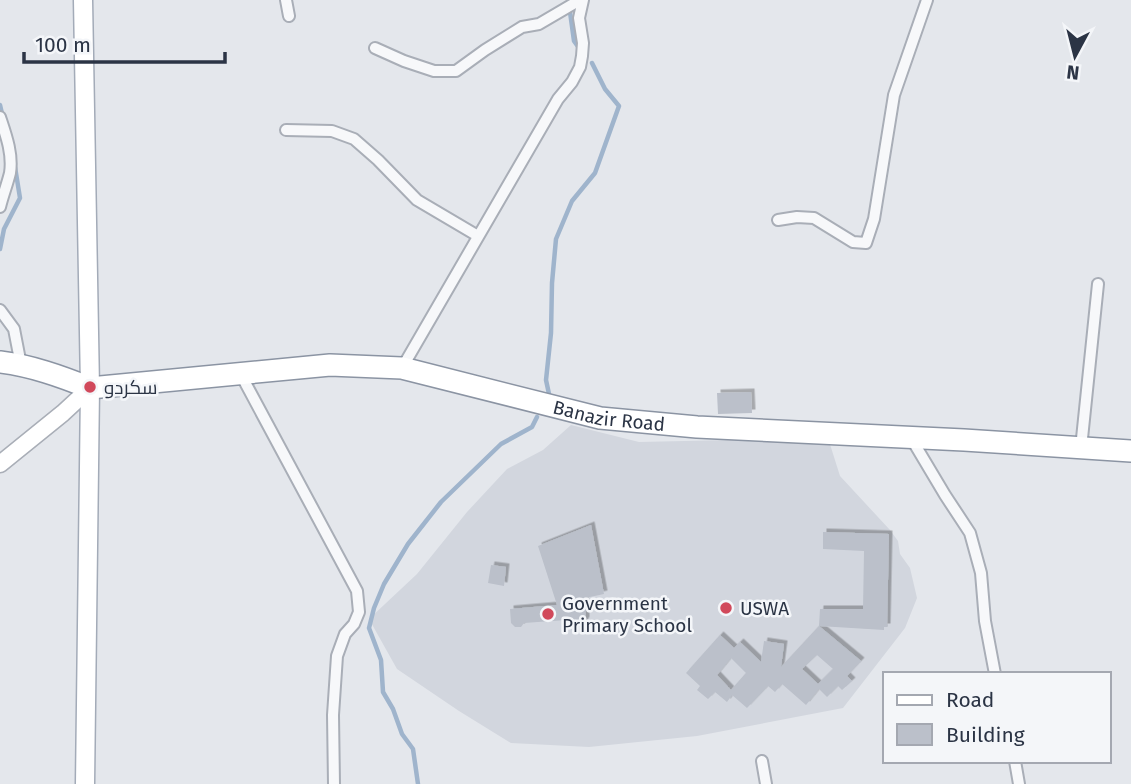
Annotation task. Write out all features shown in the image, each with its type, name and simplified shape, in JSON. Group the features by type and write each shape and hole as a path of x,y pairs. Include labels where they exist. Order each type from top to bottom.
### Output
{"highway":[{"path":"10,363 54,373 90,388"},
{"name":"Banazir Road","path":"90,388 330,365 402,368 600,418 697,427 1131,451"}],"main road":[{"path":"83,0 90,388 85,784"},
{"path":"0,464 90,388"}],"street":[{"path":"286,0 289,16"},
{"path":"375,48 434,71 456,71 523,27 538,24 582,0"},
{"path":"402,368 558,99 580,67 583,43 579,18 582,0"},
{"path":"778,220 814,218 853,242 866,243 874,219 894,95 927,0"},
{"path":"0,117 11,160 0,206"},
{"path":"286,130 332,131 354,139 417,200 478,236"},
{"path":"1081,448 1098,284"},
{"path":"0,310 14,328 10,363"},
{"path":"240,373 357,591 359,612 354,624 345,634 337,656 333,715 334,784"},
{"path":"911,438 970,533 981,573 985,621 995,672"},
{"path":"761,761 766,784"},
{"path":"1015,763 1019,784"}],"shaded area":[{"path":"571,425 639,442 828,438 840,476 898,541 900,554 910,568 917,598 905,628 843,708 697,736 589,747 511,743 397,669 369,619 417,574 467,512 507,469 543,450"}],"building":[{"path":"751,392 752,413 718,414 717,393"},
{"path":"591,525 604,594 585,598 586,620 583,625 577,626 573,621 566,620 524,623 521,627 515,627 511,623 510,609 557,605 538,546"},
{"path":"823,532 889,534 887,627 884,627 884,630 819,626 820,609 863,609 864,551 823,549"},
{"path":"491,565 506,567 504,586 488,583"},
{"path":"819,626 861,661 847,676 852,681 842,690 838,686 827,697 819,689 806,705 782,684 775,692 768,686 747,708 732,695 727,702 715,692 708,699 697,690 700,686 686,673 720,635 734,648 740,642 761,662 764,641 784,644 781,667","holes":["817,655 833,669 818,684 802,669","731,658 746,673 731,690 717,675"]}],"waterway":[{"path":"570,12 574,41 579,48"},
{"path":"549,394 546,380 556,239 572,201 595,173 619,106 605,89 592,63"},
{"path":"0,105 3,118"},
{"path":"0,249 4,229 20,198 15,167"},
{"path":"418,784 413,749 402,734 393,709 383,692 381,660 369,628 374,608 384,584 408,544 441,502 501,444 532,427 537,417"}],"place":[{"name":"سکردو","path":"90,387"},
{"name":"USWA","path":"726,608"},
{"name":"Government Primary School","path":"548,614"}]}
